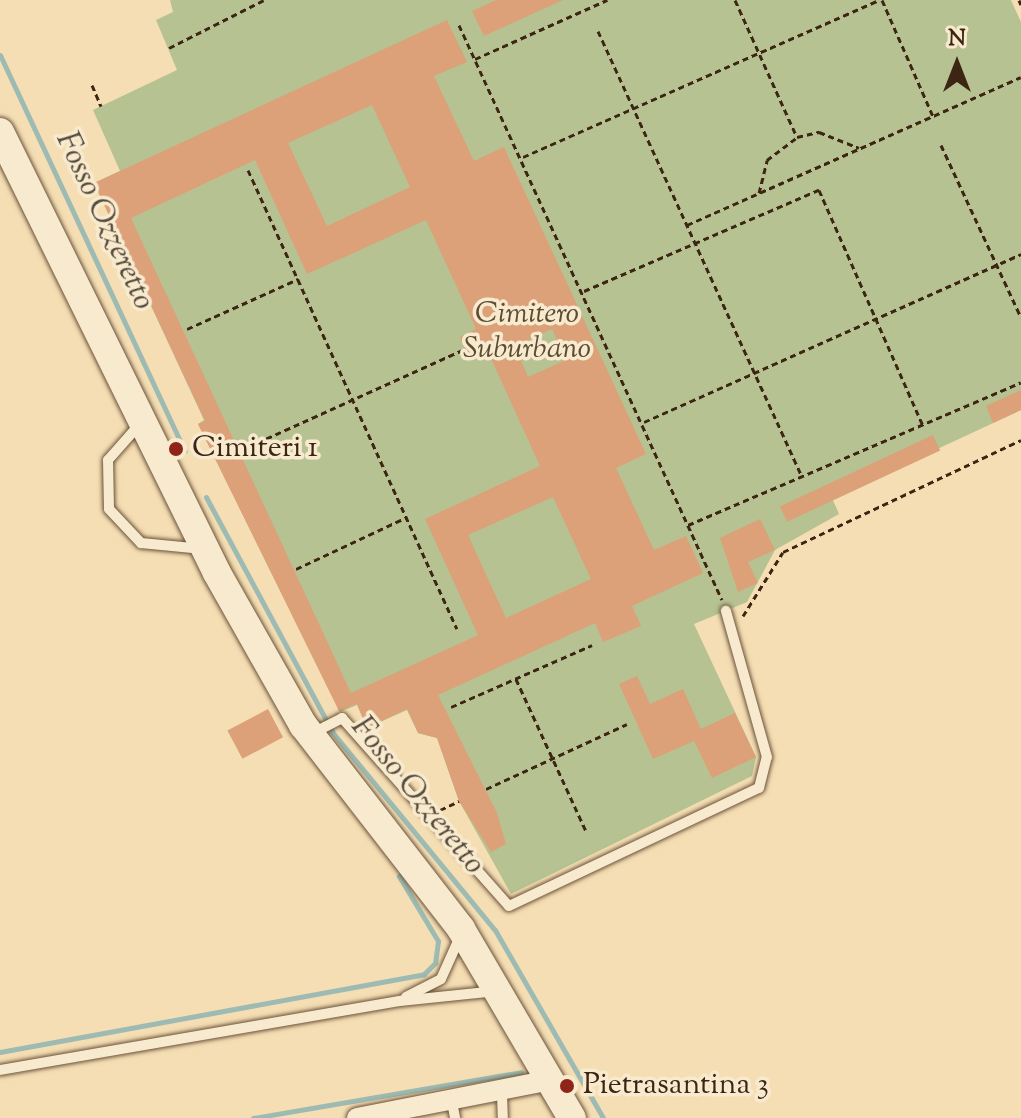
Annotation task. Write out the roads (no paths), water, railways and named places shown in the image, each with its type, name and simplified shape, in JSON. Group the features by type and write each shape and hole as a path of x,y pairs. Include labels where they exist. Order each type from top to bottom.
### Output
{"street":[{"path":"0,132 205,549 314,732 461,929 572,1118"},
{"path":"357,1118 453,1110 551,1080"}],"lane":[{"path":"143,420 108,460 109,509 141,543 205,549"},
{"path":"314,732 342,718 509,906 759,788 767,757 726,611"},
{"path":"400,1001 441,979 461,929"},
{"path":"0,1070 400,1001 500,991"},
{"path":"502,1094 503,1118"}],"waterway":[{"name":"Fosso Ozzeretto","path":"0,55 185,451"},
{"name":"Fosso Ozzeretto","path":"206,497 333,733 495,930 603,1118"},
{"path":"0,1052 424,974 435,963 438,941 399,876"},
{"path":"253,1118 521,1072"}],"place":[{"name":"Cimiteri 1","path":"176,449"},
{"name":"Pietrasantina 3","path":"567,1086"}],"park label":[{"name":"Cimitero Suburbano","path":"527,332"}]}
